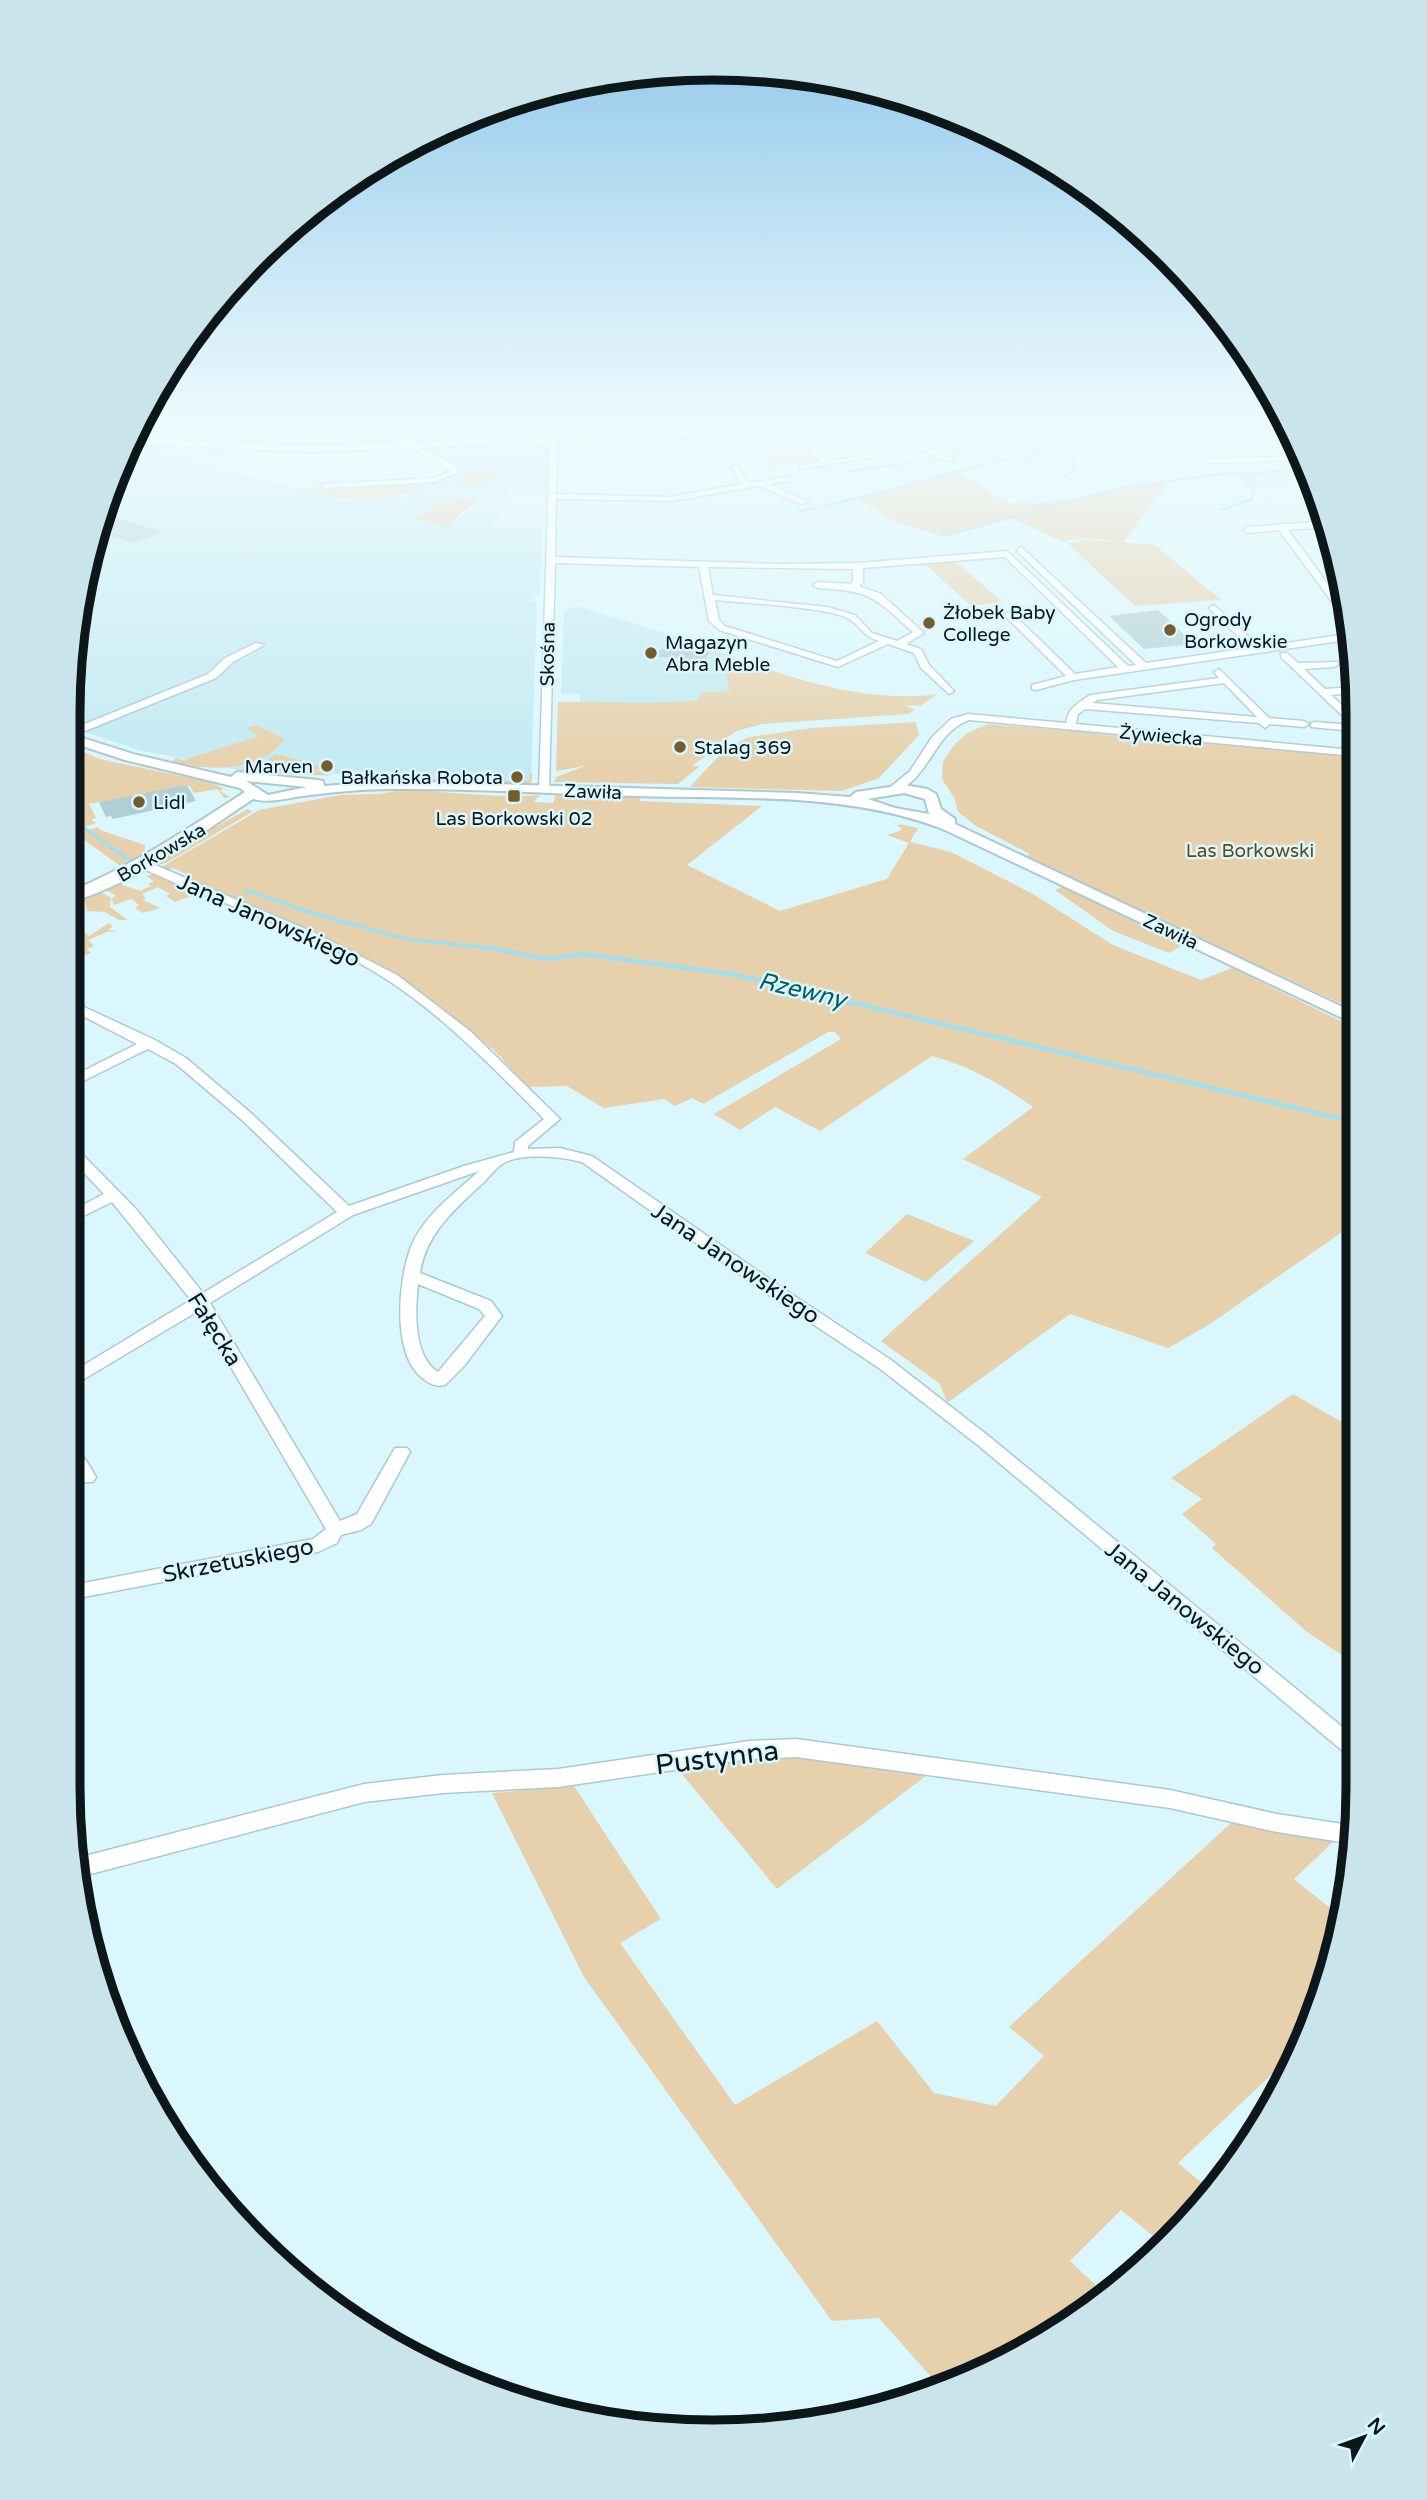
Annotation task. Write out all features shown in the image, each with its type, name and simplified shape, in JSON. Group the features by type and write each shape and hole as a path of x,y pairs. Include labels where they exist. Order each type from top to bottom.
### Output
{"street":[{"name":"Skośna","path":"543,789 549,631 547,602 553,537"},
{"path":"1288,537 1336,601"},
{"path":"1021,550 1145,668"},
{"path":"552,560 858,566 1006,554 1127,671"},
{"path":"703,565 714,621 722,628 838,664 887,641"},
{"path":"853,587 858,582 858,566"},
{"path":"1052,580 1065,579"},
{"path":"818,585 853,587 878,596 919,633 899,644"},
{"path":"709,597 824,609 852,617 869,635 919,652 925,666 950,691"},
{"path":"1214,608 1259,651"},
{"path":"1009,615 1073,677"},
{"path":"1036,687 1073,677 1342,638"},
{"path":"80,731 212,676 229,660 259,645"},
{"path":"1284,655 1346,714"},
{"path":"1296,666 1338,668 1305,675"},
{"path":"1215,667 1265,721 1266,745"},
{"path":"1069,727 1073,713 1080,705 1094,697 1122,691 1227,680"},
{"path":"1326,695 1345,691"},
{"path":"1326,695 1346,696"},
{"path":"1080,705 1310,724 1346,720"},
{"name":"Żywiecka","path":"922,758 948,727 968,718 1346,752"},
{"name":"Zawiła","path":"80,740 130,757 189,769 268,780 285,779 295,788"},
{"path":"880,807 876,801 888,790 905,783 922,758"},
{"path":"922,758 918,785 923,792"},
{"name":"Zawiła","path":"189,769 271,799 295,788 389,785 797,797 862,802 926,817 1346,1015"},
{"path":"253,791 268,780"},
{"name":"Zawiła","path":"797,797 867,796 888,790 923,792 933,800 934,811 986,844"},
{"name":"Borkowska","path":"213,822 253,791"},
{"name":"Borkowska","path":"80,893 141,863 213,822 271,799"},
{"path":"910,814 932,806"},
{"name":"Jana Janowskiego","path":"141,863 359,959 433,1008 500,1064 553,1119 520,1145 522,1154 560,1152 587,1159 766,1285 885,1364 985,1442 1346,1742"},
{"path":"80,1009 181,1061 348,1212"},
{"path":"80,1079 150,1044"},
{"path":"80,1375 348,1212 469,1168 497,1163 522,1154"},
{"name":"Fałęcka","path":"80,1160 115,1194 201,1302 335,1529"},
{"path":"412,1276 485,1305 495,1316 439,1381 425,1373 410,1341 412,1276 417,1249 426,1233 497,1163"},
{"path":"80,1212 115,1194"},
{"name":"Skrzetuskiego","path":"80,1591 314,1547 330,1538 335,1529 354,1525 364,1519 401,1452"},
{"path":"80,1467 87,1477"},
{"name":"Pustynna","path":"86,1866 364,1793 443,1784 558,1779 749,1750 796,1748 1170,1799 1277,1823 1344,1833"}],"shaded area":[{"path":"106,537 542,537 540,594 529,601 537,602 531,782 239,770 139,750 80,730 86,631"},
{"path":"576,606 672,635 748,662 734,666 731,691 701,692 698,700 660,704 580,702 580,693 561,694 564,612"}],"green space":[{"path":"1051,537 1127,537 1123,542 1081,538 1063,542"},
{"path":"1088,540 1155,545 1221,600 1135,606 1067,543"},
{"path":"954,560 1002,602 971,606 923,562"},
{"path":"748,662 794,678 842,690 890,696 938,694 920,706 904,705 915,710 908,714 762,724 737,731 708,751 702,751 705,757 692,766 700,766 678,784 554,782 556,777 585,766 556,771 558,702 646,703 698,700 701,692 730,691 724,665"},
{"path":"916,722 919,735 879,778 842,791 690,787 725,749 749,737 812,728"},
{"name":"Las Borkowski","path":"988,724 1346,754 1346,1006 1023,858 1030,854 976,826 958,812 955,799 942,779 943,762 954,745 967,733"},
{"path":"256,725 285,739 274,750 248,764 218,768 172,763 175,758 184,760 259,736 247,728"},
{"path":"80,750 100,759 209,782 223,788 220,791 230,797 224,798 218,789 194,793 189,785 89,804 96,818 91,820 96,823 80,828"},
{"path":"276,754 320,766 317,771 331,776 239,770 266,761"},
{"path":"529,774 532,774 532,782 524,785 397,782 397,778 529,781"},
{"path":"402,790 540,795 534,802 553,803 556,794 640,796 639,801 762,806 687,865 780,911 887,879 909,843 887,835 900,831 902,828 897,826 900,824 918,828 910,842 951,852 1033,894 1113,945 1201,980 1232,968 1346,1024 1346,1229 1207,1326 1168,1348 1070,1314 947,1403 940,1384 881,1341 1042,1197 963,1159 1033,1107 985,1077 932,1056 820,1131 775,1107 740,1130 714,1114 841,1039 835,1032 828,1032 703,1104 692,1098 675,1106 664,1099 604,1108 567,1086 528,1087 494,1050 381,967 189,880 190,876 173,868 165,871 160,868 259,810 340,795 379,794"},
{"path":"248,809 252,812 166,863 154,866 156,859"},
{"path":"98,827 145,845 144,856 123,868 80,837 80,833"},
{"path":"154,874 198,893 189,893 192,896 175,902 166,896 170,894 158,887 142,894 146,899 143,900 160,908 143,913 135,908 139,905 131,899 114,905 112,898 116,896 105,889 117,883 140,891 151,886 148,884 154,881 146,876"},
{"path":"1062,887 1183,945 1169,953 1113,931 1055,890"},
{"path":"99,891 111,898 110,907 128,920 119,920 105,912 87,911 84,898"},
{"path":"109,923 113,926 108,930 120,931 107,932 88,940 94,946 87,949 91,953 84,956 80,953 80,934 89,936"},
{"path":"907,1214 974,1241 926,1282 865,1253"},
{"path":"1293,1394 1346,1424 1346,1658 1307,1632 1212,1548 1216,1544 1182,1514 1202,1499 1171,1478"},
{"path":"804,1756 927,1775 777,1889 676,1767 736,1759"},
{"path":"574,1786 661,1919 620,1943 735,2105 877,2021 934,2093 996,2106 1044,2056 1009,2027 1231,1823 1334,1841 1294,1879 1334,1911 1313,1990 1281,2066 1178,2163 1205,2185 1189,2204 1156,2238 1121,2210 1070,2261 1099,2289 1030,2335 934,2380 879,2318 832,2321 584,1977 492,1793"}],"building":[{"path":"113,537 151,537 134,543"},
{"name":"Ogrody Borkowskie","path":"1158,610 1194,644 1144,649 1109,616"},
{"path":"684,640 710,650 705,660 647,656"},
{"name":"Lidl","path":"187,785 196,801 113,819 111,816 106,817 99,802"}],"waterway":[{"name":"Rzewny","path":"80,825 129,860"},
{"name":"Rzewny","path":"246,890 305,911 406,939 494,949"},
{"name":"Rzewny","path":"487,947 494,949"},
{"name":"Rzewny","path":"494,949 499,949"},
{"name":"Rzewny","path":"494,949 546,959 583,954 731,974 1346,1120"}],"place":[{"name":"Żłobek Baby College","path":"929,623"},
{"name":"Ogrody Borkowskie","path":"1170,630"},
{"name":"Magazyn Abra Meble","path":"651,653"},
{"name":"Stalag 369","path":"680,747"},
{"name":"Marven","path":"327,766"},
{"name":"Bałkańska Robota","path":"517,777"},
{"name":"Las Borkowski 02","path":"514,796"},
{"name":"Lidl","path":"139,802"}]}
